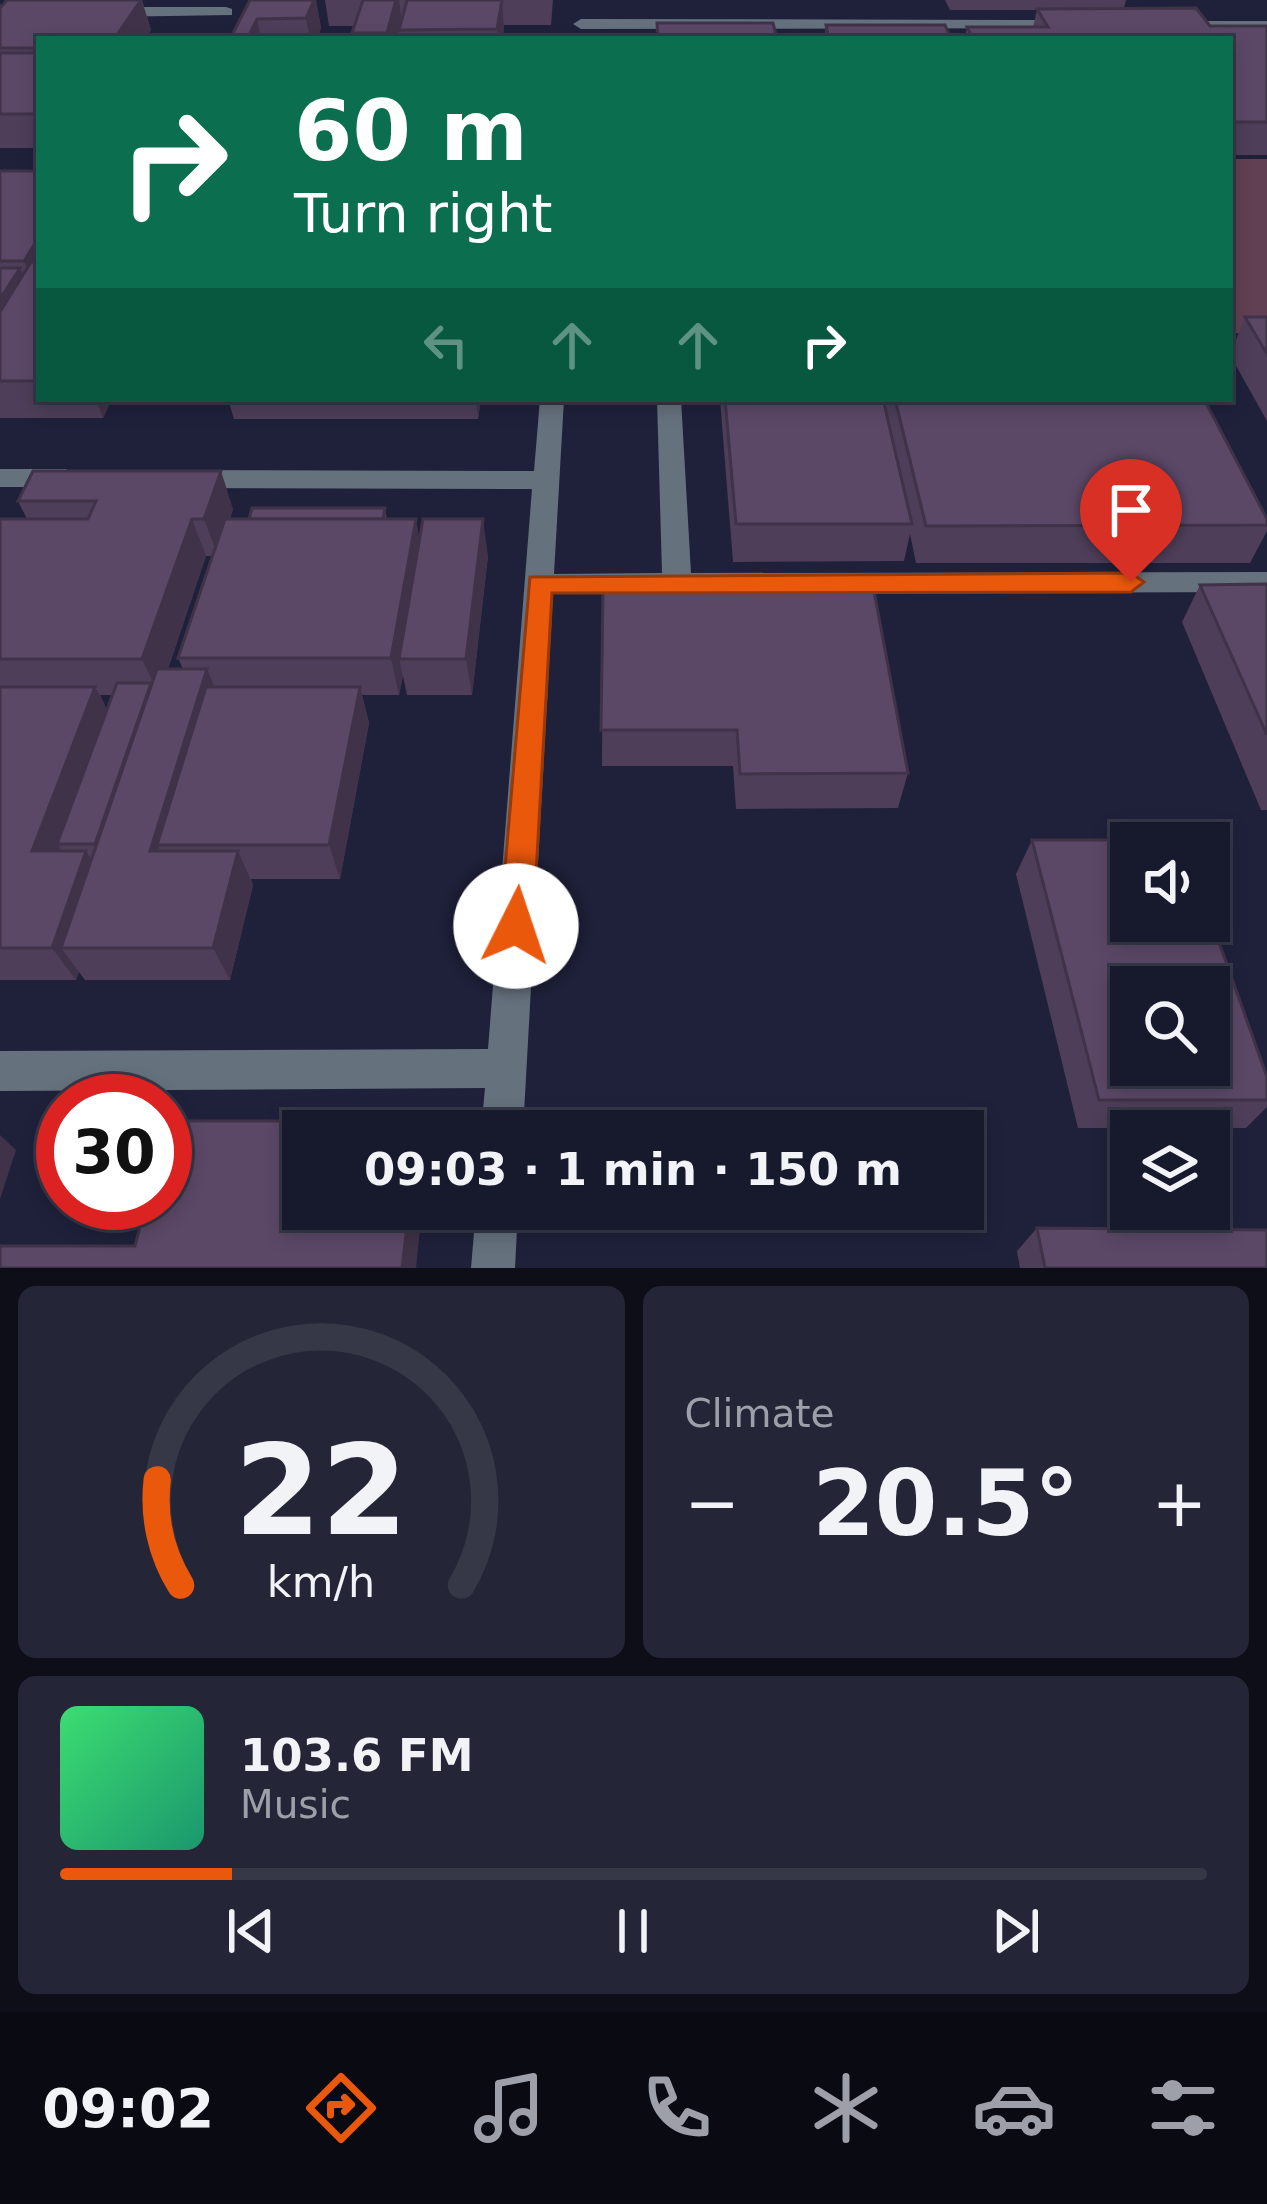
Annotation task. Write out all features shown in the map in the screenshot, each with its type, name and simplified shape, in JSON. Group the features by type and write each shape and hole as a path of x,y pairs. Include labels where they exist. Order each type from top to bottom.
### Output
{"street":[{"path":"582,0 580,31 1101,26"},
{"path":"91,12 226,13"},
{"path":"1149,26 1267,26"},
{"path":"504,1110 552,402"},
{"path":"669,402 677,583"},
{"path":"0,478 95,478"},
{"path":"166,478 546,480"},
{"path":"539,584 1267,582"},
{"path":"0,1071 507,1068"},
{"path":"493,1268 496,1230"}],"shaded area":[{"path":"1233,159 1267,159 1267,334 1233,333"}],"building":[{"path":"7,0 141,0 116,36 36,36 36,48 0,48 0,8"},
{"path":"250,0 314,0 306,18 257,19 248,36 232,36"},
{"path":"363,0 396,0 387,33 352,33"},
{"path":"407,0 502,0 497,29 399,30"},
{"path":"1196,8 1210,26 1267,26 1267,122 1233,122 1233,36 972,36 967,27 1048,27 1037,9"},
{"path":"657,23 773,23 776,36 658,36"},
{"path":"826,25 945,25 950,36 828,36"},
{"path":"0,53 36,53 36,114 0,114"},
{"path":"0,171 36,171 36,242 24,261 0,261"},
{"path":"31,262 36,262 36,381 0,381 0,312"},
{"path":"0,268 20,268 0,299"},
{"path":"1245,317 1267,317 1267,354"},
{"path":"725,402 884,402 912,524 736,524"},
{"path":"896,402 1206,402 1267,519 1267,525 926,526"},
{"path":"33,471 221,471 204,519 192,519 142,659 0,659 0,519 88,519 96,501 18,501"},
{"path":"252,508 385,508 383,519 249,519"},
{"path":"225,519 416,519 391,658 178,658"},
{"path":"423,519 483,519 466,659 399,659"},
{"path":"1267,584 1267,735 1200,585"},
{"path":"874,591 908,773 740,774 737,730 601,730 603,592"},
{"path":"157,669 207,669 150,851 238,851 213,948 61,948"},
{"path":"117,683 151,683 95,844 57,844"},
{"path":"0,687 95,687 32,851 86,851 52,948 0,948"},
{"path":"206,687 360,687 329,845 157,845"},
{"path":"1032,840 1110,840 1110,942 1219,942 1228,966 1110,966 1110,1086 1230,1086 1230,973 1267,1077 1267,1100 1099,1100"},
{"path":"192,1121 282,1121 282,1230 407,1230 402,1268 0,1268 0,1246 135,1246 139,1230 192,1230"},
{"path":"1037,1228 1267,1230 1267,1268 1045,1268"}],"route":[{"path":"516,926 539,584 1131,582"}]}
